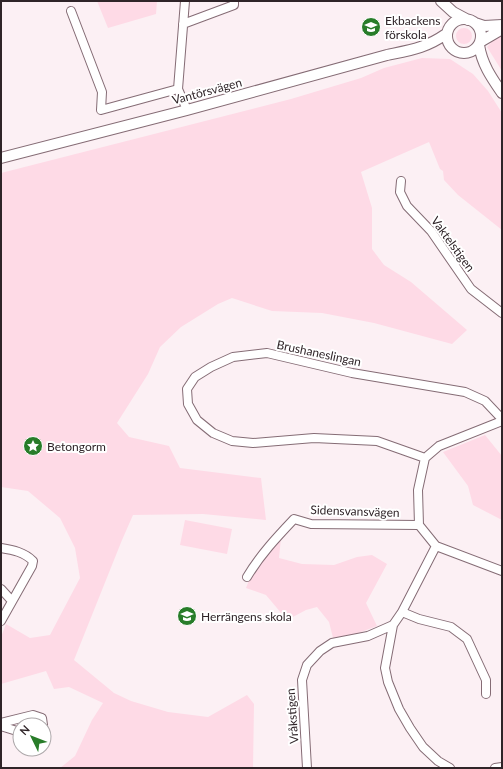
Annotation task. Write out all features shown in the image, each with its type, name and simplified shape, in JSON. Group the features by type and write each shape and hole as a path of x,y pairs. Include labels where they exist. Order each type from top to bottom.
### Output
{"street":[{"path":"185,1 178,89 187,110"},
{"path":"183,24 234,5 234,1"},
{"path":"441,1 453,12 472,22 484,26 502,25"},
{"path":"441,1 447,16 448,43 458,52 473,59 489,74"},
{"path":"71,10 102,92 101,110 178,89"},
{"path":"447,32 454,23 459,20 472,22 480,33 483,62 502,93"},
{"path":"458,52 471,52 480,44 502,30"},
{"name":"Vantörsvägen","path":"419,49 431,44 447,32"},
{"name":"Vantörsvägen","path":"1,158 187,110 387,55 419,49 440,48 458,52"},
{"name":"Vaktelstigen","path":"401,181 400,192 407,206 431,232 471,289 502,313"},
{"name":"Brushaneslingan","path":"425,458 377,441 314,438 253,444 232,441 213,433 197,420 188,404 187,389 195,377 211,367 233,357 267,353 352,373 465,392 485,401 502,420"},
{"path":"502,420 439,446 425,458 418,490 419,525 436,546 502,571"},
{"name":"Sidensvansvägen","path":"247,578 253,566 271,543 294,519 311,524 419,525"},
{"path":"436,546 402,612 393,625 385,668 393,695 410,728 423,747 438,761 450,768"},
{"path":"1,548 18,551 33,561 32,566 1,621"},
{"path":"1,589 12,601"},
{"path":"402,612 419,619 451,627 467,639 486,680 486,694"},
{"name":"Vråkstigen","path":"307,768 302,680 307,665 320,651 332,643 368,636 393,625"},
{"path":"26,717 33,715 39,717"},
{"path":"1,724 12,721"},
{"path":"1,724 12,729"},
{"path":"495,768 502,767"}],"shaded area":[{"path":"97,1 157,1 156,14 108,28"},
{"path":"464,28 470,30 472,36 470,42 464,44 458,42 456,36 458,30"},
{"path":"502,34 502,71 487,47 497,36"},
{"path":"422,58 450,59 473,74 488,91 502,113 502,230 458,195 444,180 443,171 440,169 429,142 361,172 372,208 372,249 384,265 411,282 467,330 452,344 374,323 322,313 272,311 232,298 218,304 181,327 160,347 148,374 117,423 129,437 169,446 180,468 261,478 266,520 203,514 133,515 74,660 114,693 131,701 168,712 208,717 247,695 254,704 253,768 60,768 75,756 92,720 103,703 69,687 54,689 46,671 1,684 1,637 6,624 30,638 50,635 80,578 75,548 60,518 28,491 1,487 1,173 291,99 361,78 384,68"},
{"path":"485,435 502,456 502,520 473,505 468,486 443,452"},
{"path":"185,520 232,529 227,554 180,545"},
{"path":"281,538 279,558 302,564 334,565 357,557 372,555 387,564 366,603 377,626 353,635 333,638 329,622 317,607 306,610 287,620 266,595 246,588 252,573"}],"place":[{"name":"Ekbackens förskola","path":"371,27"},
{"name":"Betongorm","path":"33,446"},
{"name":"Herrängens skola","path":"187,616"}]}
